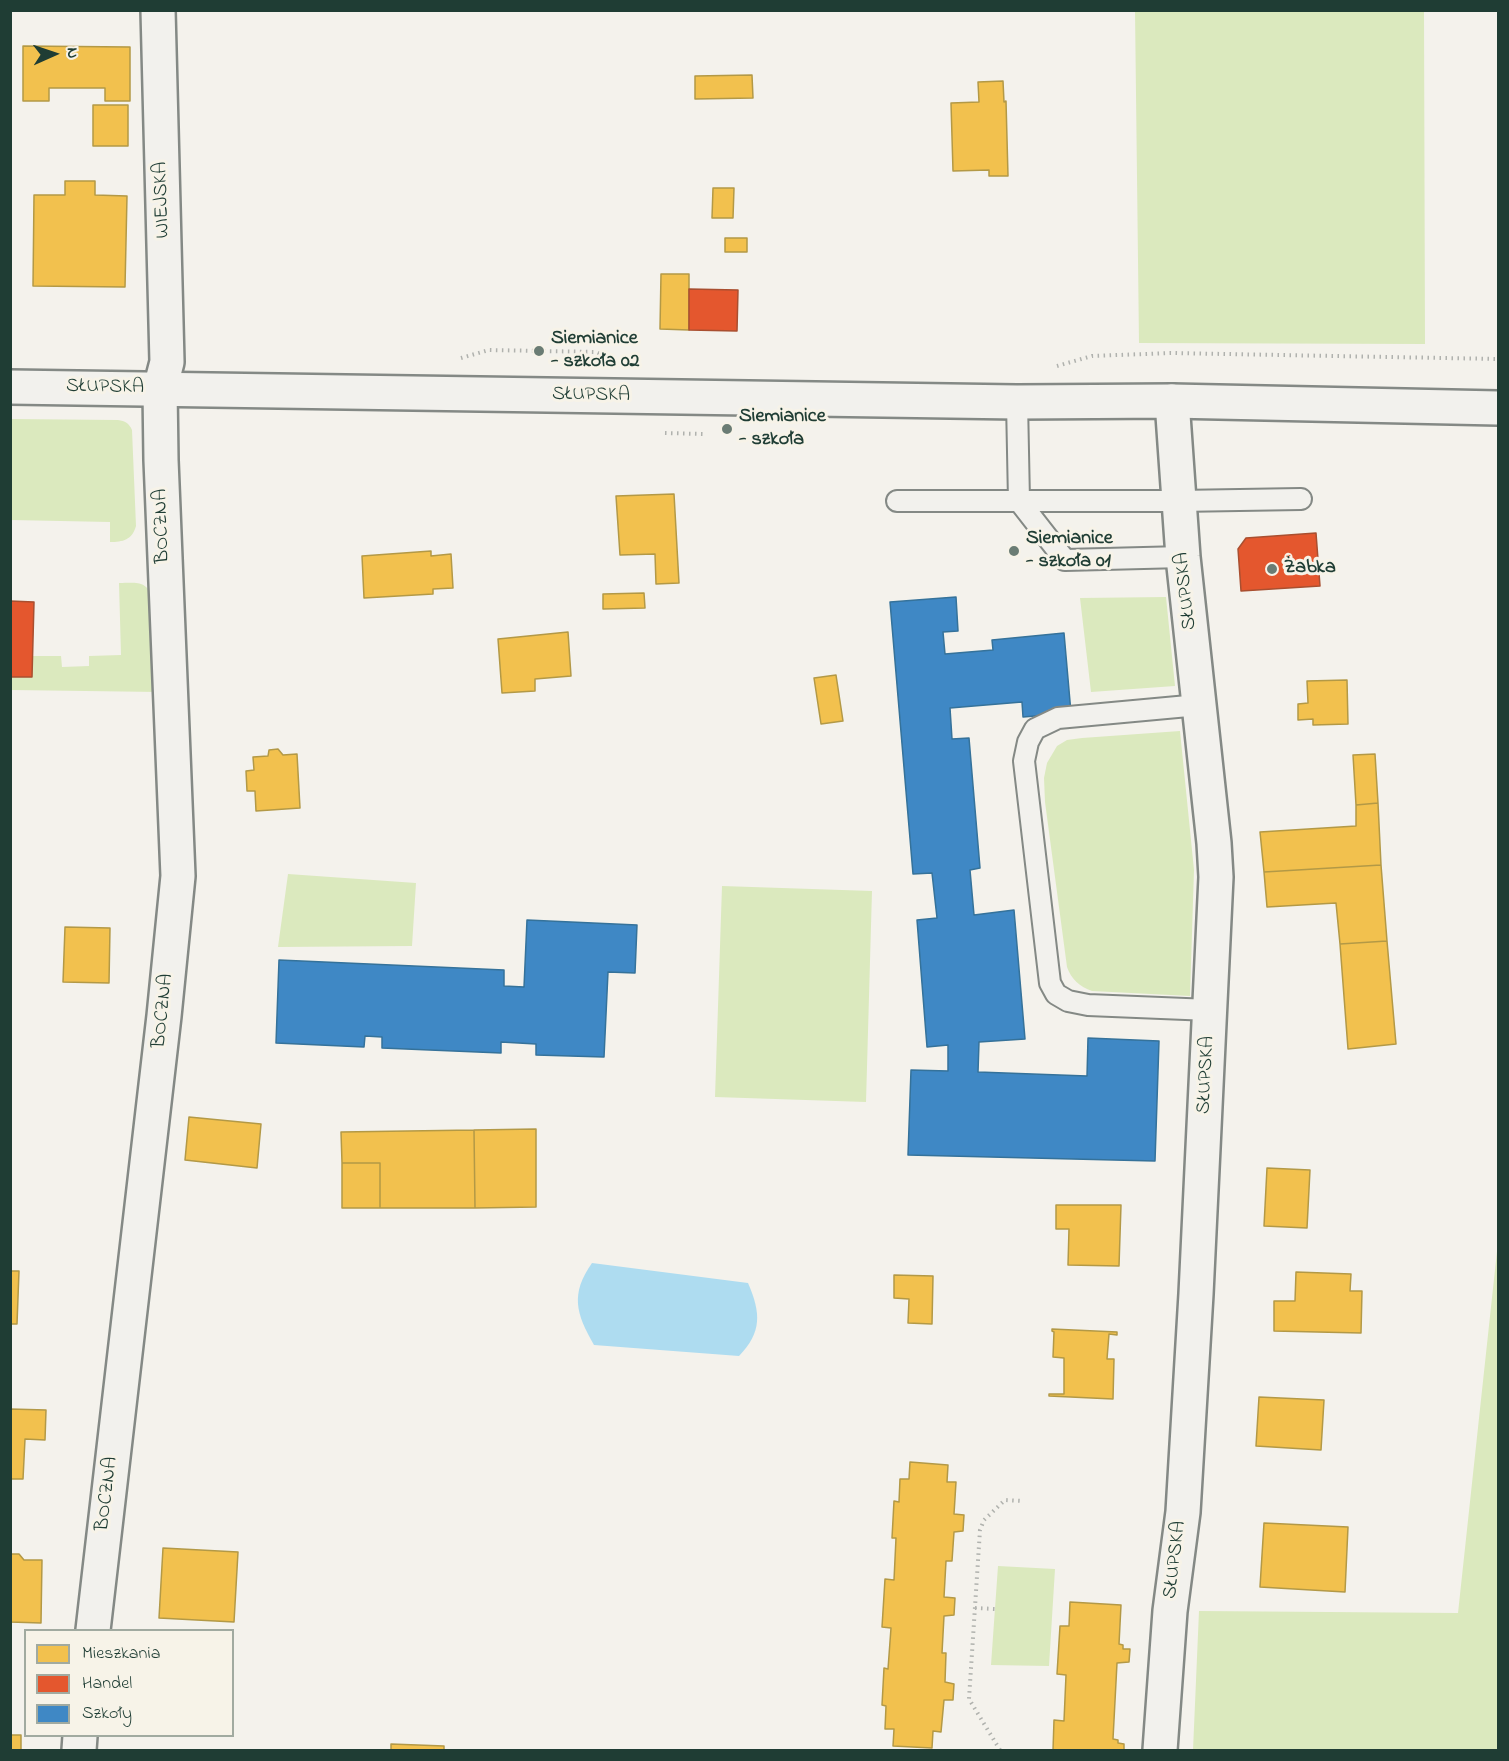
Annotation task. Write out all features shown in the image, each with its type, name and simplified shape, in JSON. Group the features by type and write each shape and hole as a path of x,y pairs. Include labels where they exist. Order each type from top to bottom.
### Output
{"street":[{"name":"WIEJSKA","path":"158,10 167,362 160,389"},
{"name":"SŁUPSKA","path":"10,387 1017,402 1172,401 1498,408"},
{"name":"BOCZNA","path":"93,1629 178,876 164,566 160,389"},
{"name":"SŁUPSKA","path":"1160,1750 1170,1611 1183,1512 1216,877 1183,557 1172,401"}],"lane":[{"path":"1017,402 1019,501 1065,560 1183,557"},
{"path":"897,501 1301,499"},
{"path":"1199,705 1058,718 1035,729 1028,742 1024,761 1050,983 1056,994 1068,1001 1088,1005 1210,1010"}],"path":[{"path":"1000,1750 969,1698 980,1530 984,1520 1005,1500 1022,1502"},
{"path":"975,1608 995,1609"}],"green space":[{"path":"1135,11 1424,11 1425,344 1139,343"},
{"path":"11,419 118,420 128,424 132,430 136,526 129,537 123,541 110,542 110,522 11,520"},
{"path":"119,583 144,585 154,598 159,692 11,690 11,677 32,677 32,656 61,656 62,667 89,666 89,656 121,655"},
{"path":"1166,597 1175,686 1091,692 1080,598"},
{"path":"1180,731 1194,870 1190,996 1092,991 1076,982 1067,967 1045,802 1044,778 1047,763 1057,746 1067,740"},
{"path":"288,874 416,883 412,946 278,947"},
{"path":"722,886 872,891 866,1102 715,1097"},
{"path":"1498,1242 1498,1750 1193,1750 1199,1611 1458,1613"},
{"path":"998,1566 1055,1569 1049,1666 991,1665"}],"water":[{"path":"592,1263 748,1283 757,1313 752,1339 739,1356 594,1345 583,1323 578,1304 580,1285"}],"building: Mieszkania":[{"path":"23,46 130,47 130,101 105,101 105,88 49,88 49,101 23,101"},
{"path":"752,75 753,98 695,99 695,76"},
{"path":"1003,81 1004,102 1006,101 1008,176 989,176 989,170 953,171 951,103 979,102 978,82"},
{"path":"93,105 128,105 128,146 93,146"},
{"path":"65,181 95,181 95,195 127,196 125,287 33,286 34,195 65,195"},
{"path":"713,188 734,188 733,218 712,218"},
{"path":"725,238 747,238 747,252 725,252"},
{"path":"661,274 689,274 689,330 660,329"},
{"path":"674,494 679,583 656,584 655,554 620,555 616,496"},
{"path":"431,551 431,556 451,554 453,588 433,589 433,594 364,598 362,556"},
{"path":"644,593 645,608 603,609 603,594"},
{"path":"568,632 571,676 535,679 535,691 502,693 498,639"},
{"path":"836,675 843,721 821,724 814,678"},
{"path":"1347,680 1348,724 1313,725 1313,719 1298,720 1298,704 1308,703 1307,681"},
{"path":"278,749 283,755 297,754 300,808 256,811 255,791 247,791 246,771 254,770 253,757 268,756 269,750"},
{"path":"1375,754 1378,803 1356,805 1353,755"},
{"path":"1378,803 1381,865 1264,872 1260,832 1356,826 1356,805"},
{"path":"1381,865 1387,941 1340,944 1336,903 1267,907 1264,872"},
{"path":"65,927 110,928 109,983 63,982"},
{"path":"1387,941 1396,1044 1348,1049 1340,944"},
{"path":"189,1117 261,1124 257,1168 185,1160"},
{"path":"536,1129 536,1207 475,1208 474,1130"},
{"path":"474,1130 475,1208 380,1208 380,1163 342,1163 341,1132"},
{"path":"342,1163 380,1163 380,1208 342,1208"},
{"path":"1267,1168 1310,1170 1307,1228 1264,1226"},
{"path":"1056,1205 1121,1205 1119,1266 1068,1265 1069,1229 1056,1229"},
{"path":"10,1271 19,1271 17,1324 10,1324"},
{"path":"1296,1272 1351,1274 1350,1291 1362,1291 1361,1333 1274,1331 1274,1301 1295,1301"},
{"path":"894,1275 933,1276 932,1324 908,1323 909,1299 894,1298"},
{"path":"1052,1329 1117,1332 1117,1335 1109,1334 1107,1359 1114,1359 1113,1399 1049,1396 1049,1394 1064,1394 1064,1358 1053,1357 1054,1332"},
{"path":"1259,1397 1324,1400 1321,1450 1256,1446"},
{"path":"10,1409 46,1410 45,1440 25,1439 23,1479 10,1479"},
{"path":"910,1462 948,1465 947,1482 956,1482 954,1514 964,1515 963,1531 954,1532 952,1561 946,1561 944,1597 955,1598 954,1615 944,1616 942,1653 946,1653 945,1682 954,1684 953,1700 944,1700 941,1732 933,1731 932,1748 893,1746 894,1729 885,1729 886,1706 882,1705 884,1668 888,1669 891,1628 882,1627 885,1579 894,1580 896,1538 892,1538 894,1501 899,1502 900,1479 909,1479"},
{"path":"1264,1523 1348,1527 1345,1592 1260,1587"},
{"path":"163,1548 238,1552 234,1622 159,1618"},
{"path":"19,1554 24,1560 42,1560 41,1623 10,1622 10,1556"},
{"path":"1070,1602 1121,1605 1119,1644 1123,1645 1123,1649 1130,1649 1129,1662 1117,1663 1113,1739 1124,1744 1124,1750 1053,1750 1054,1720 1064,1721 1066,1675 1057,1674 1060,1626 1069,1626"},
{"path":"10,1735 21,1735 21,1750 10,1750"},
{"path":"391,1744 444,1746 444,1750 391,1750"}],"building: Handel":[{"path":"689,289 738,290 737,331 689,330"},
{"path":"1316,533 1320,586 1241,591 1238,549 1246,538"},
{"path":"10,601 34,602 32,677 10,677"}],"building: Szkoły":[{"path":"956,597 958,631 943,632 945,654 993,650 992,640 1064,633 1071,713 1023,717 1022,702 950,708 952,739 969,738 980,868 970,870 974,915 1014,910 1025,1039 979,1042 978,1072 1087,1076 1088,1038 1159,1041 1155,1161 908,1155 911,1070 948,1071 948,1045 927,1047 917,920 937,918 932,873 913,874 890,602"},
{"path":"527,920 637,925 635,973 608,972 604,1057 536,1055 536,1044 501,1042 501,1053 382,1048 382,1037 365,1036 364,1047 276,1043 279,960 504,970 504,986 524,987"}],"place":[{"name":"Siemianice - szkoła 02","path":"539,351"},
{"name":"Siemianice - szkoła","path":"727,429"},
{"name":"Siemianice - szkoła 01","path":"1014,551"},
{"name":"Żabka","path":"1272,569"}]}
